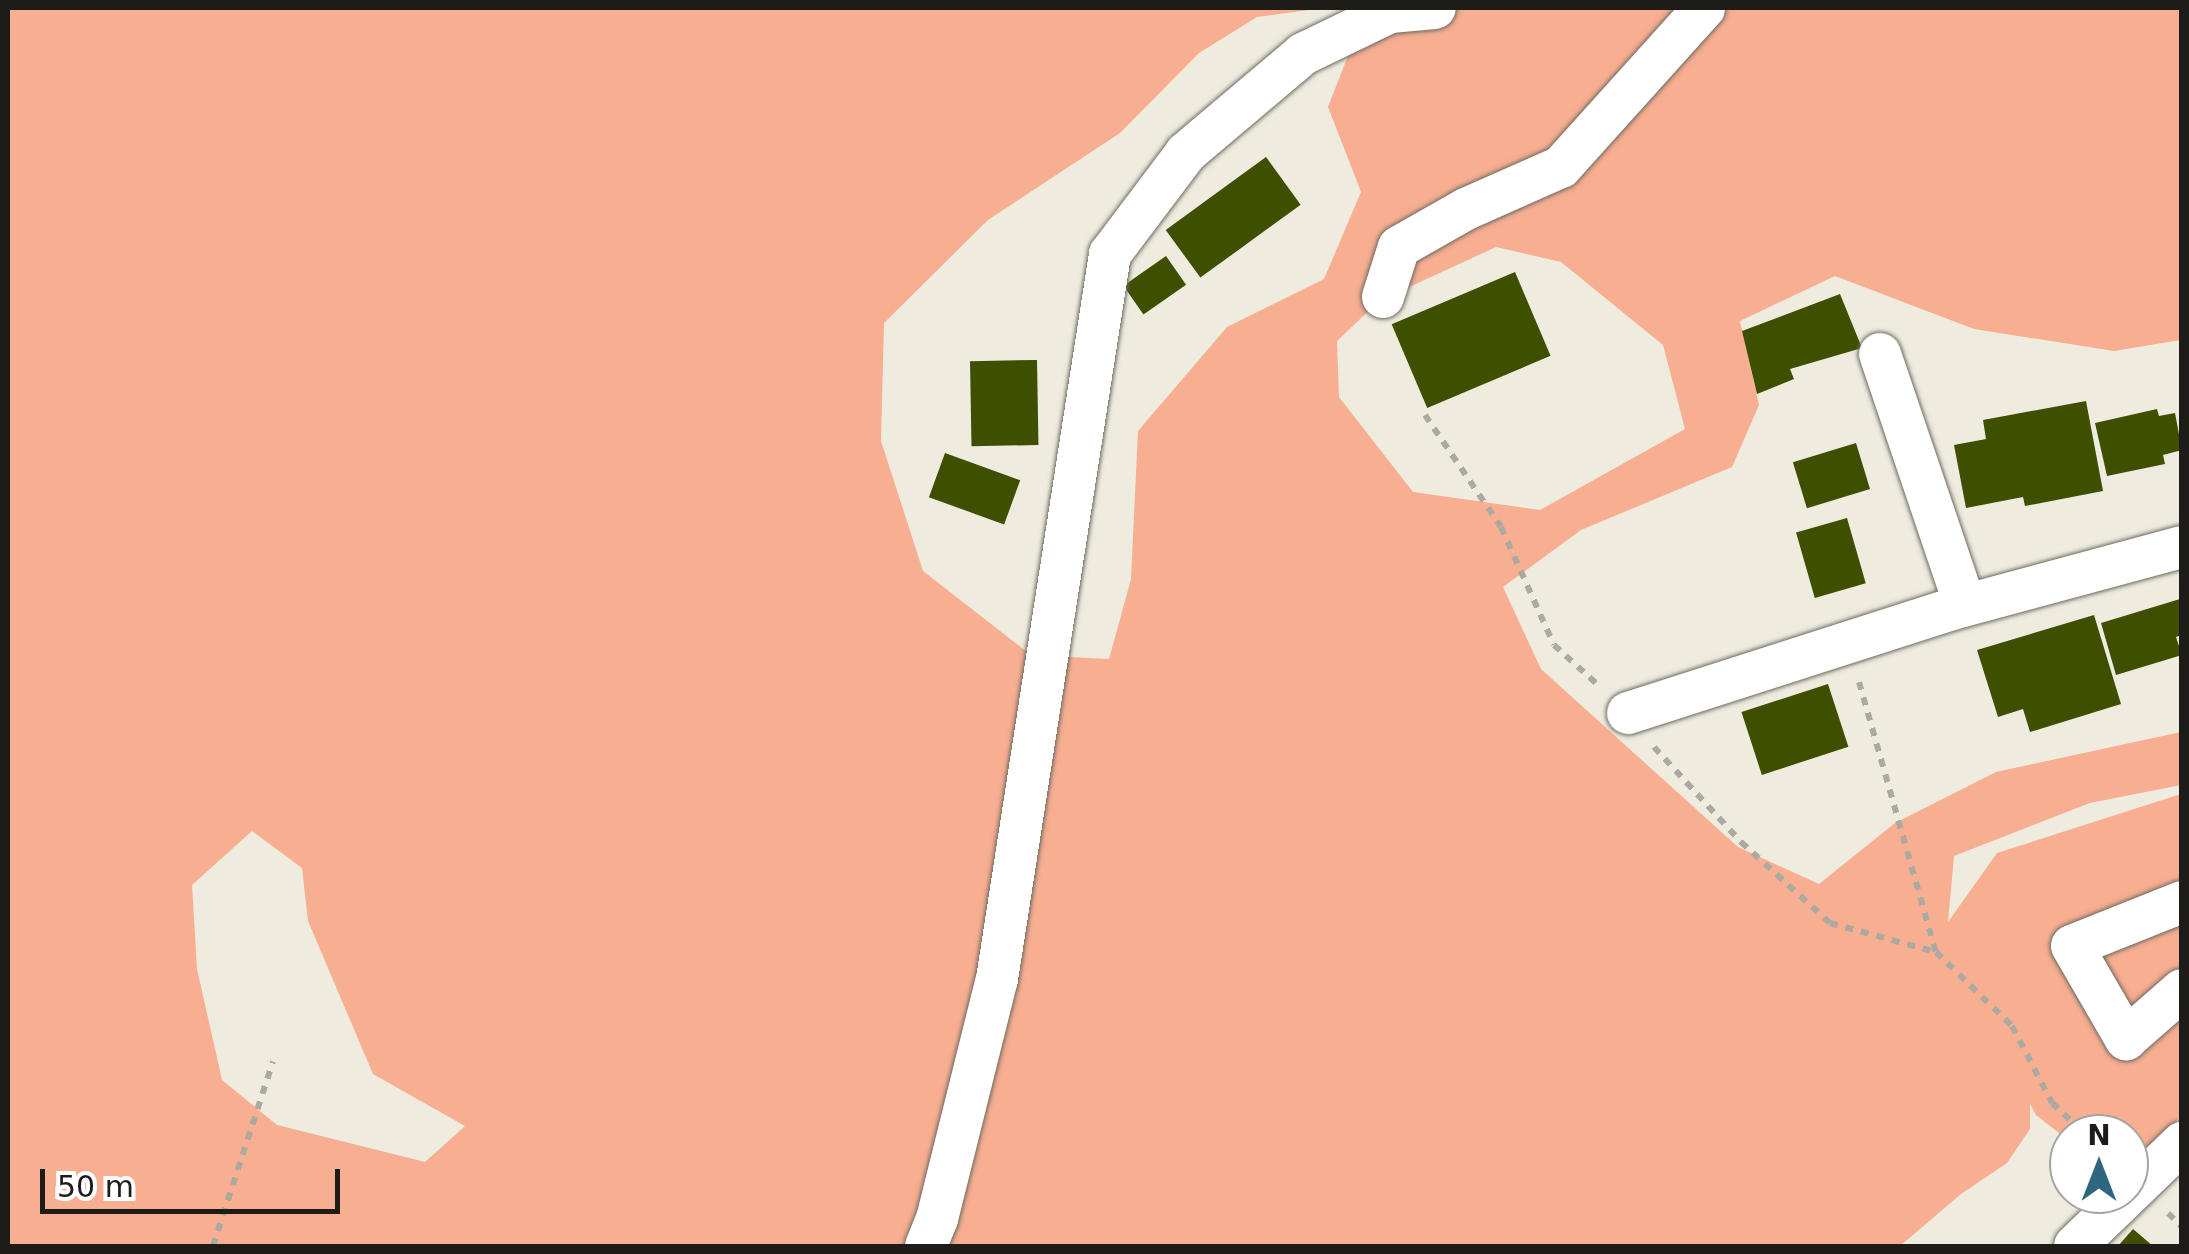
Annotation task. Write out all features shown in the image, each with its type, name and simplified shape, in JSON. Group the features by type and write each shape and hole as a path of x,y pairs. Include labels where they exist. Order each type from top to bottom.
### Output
{"street":[{"path":"926,1246 937,1219 997,978 1110,254 1186,154 1304,54 1390,12 1435,8"},
{"path":"1383,297 1399,247 1466,210 1561,168 1704,8"},
{"path":"1880,354 1965,605"},
{"path":"1628,712 1965,605 2182,547"},
{"path":"2182,902 2072,946 2126,1039 2182,990"},
{"path":"2075,1246 2182,1143"}],"path":[{"path":"1848,642 1936,952 2012,1026 2052,1103 2063,1114"},
{"path":"213,1246 273,1061"}],"shaded area":[{"path":"8,8 1324,8 1257,17 1199,53 1120,133 988,220 884,323 881,441 923,571 1031,655 1109,659 1131,579 1138,431 1227,327 1324,279 1361,192 1328,107 1365,12 1347,8 2181,8 2181,340 2114,351 1974,329 1835,276 1740,321 1759,405 1732,467 1581,530 1503,587 1541,669 1738,847 1819,884 1895,823 1996,772 2181,732 2181,785 2090,803 1954,856 1948,922 1997,853 2181,794 2181,1116 2149,1149 2149,1114 2049,1114 2049,1125 2030,1104 2030,1129 2007,1163 1961,1194 1900,1246 8,1246","holes":["1496,247 1561,262 1663,345 1685,429 1540,510 1413,492 1339,397 1337,341 1379,301","252,831 302,868 308,921 373,1074 465,1126 425,1162 277,1125 222,1080 197,969 192,885"]}],"building":[{"path":"1266,157 1301,205 1200,278 1166,230"},
{"path":"1166,256 1186,285 1143,314 1123,286"},
{"path":"1515,272 1551,356 1427,408 1392,324"},
{"path":"1840,294 1862,348 1790,369 1794,379 1757,394 1742,331"},
{"path":"1037,360 1038,445 971,446 970,361"},
{"path":"2086,401 2103,491 2025,506 2023,497 1966,508 1954,445 1986,439 1983,420"},
{"path":"2157,409 2159,416 2175,413 2182,450 2163,455 2165,464 2107,476 2095,423"},
{"path":"1856,443 1870,489 1807,508 1793,462"},
{"path":"945,453 1020,480 1004,525 929,497"},
{"path":"1847,518 1866,583 1815,598 1796,533"},
{"path":"2180,599 2182,635 2176,637 2182,655 2116,675 2101,623"},
{"path":"2094,615 2121,704 2030,732 2023,709 1998,717 1977,650"},
{"path":"1828,684 1848,747 1762,775 1741,712"},
{"path":"2133,1229 2153,1246 2118,1246"}]}
